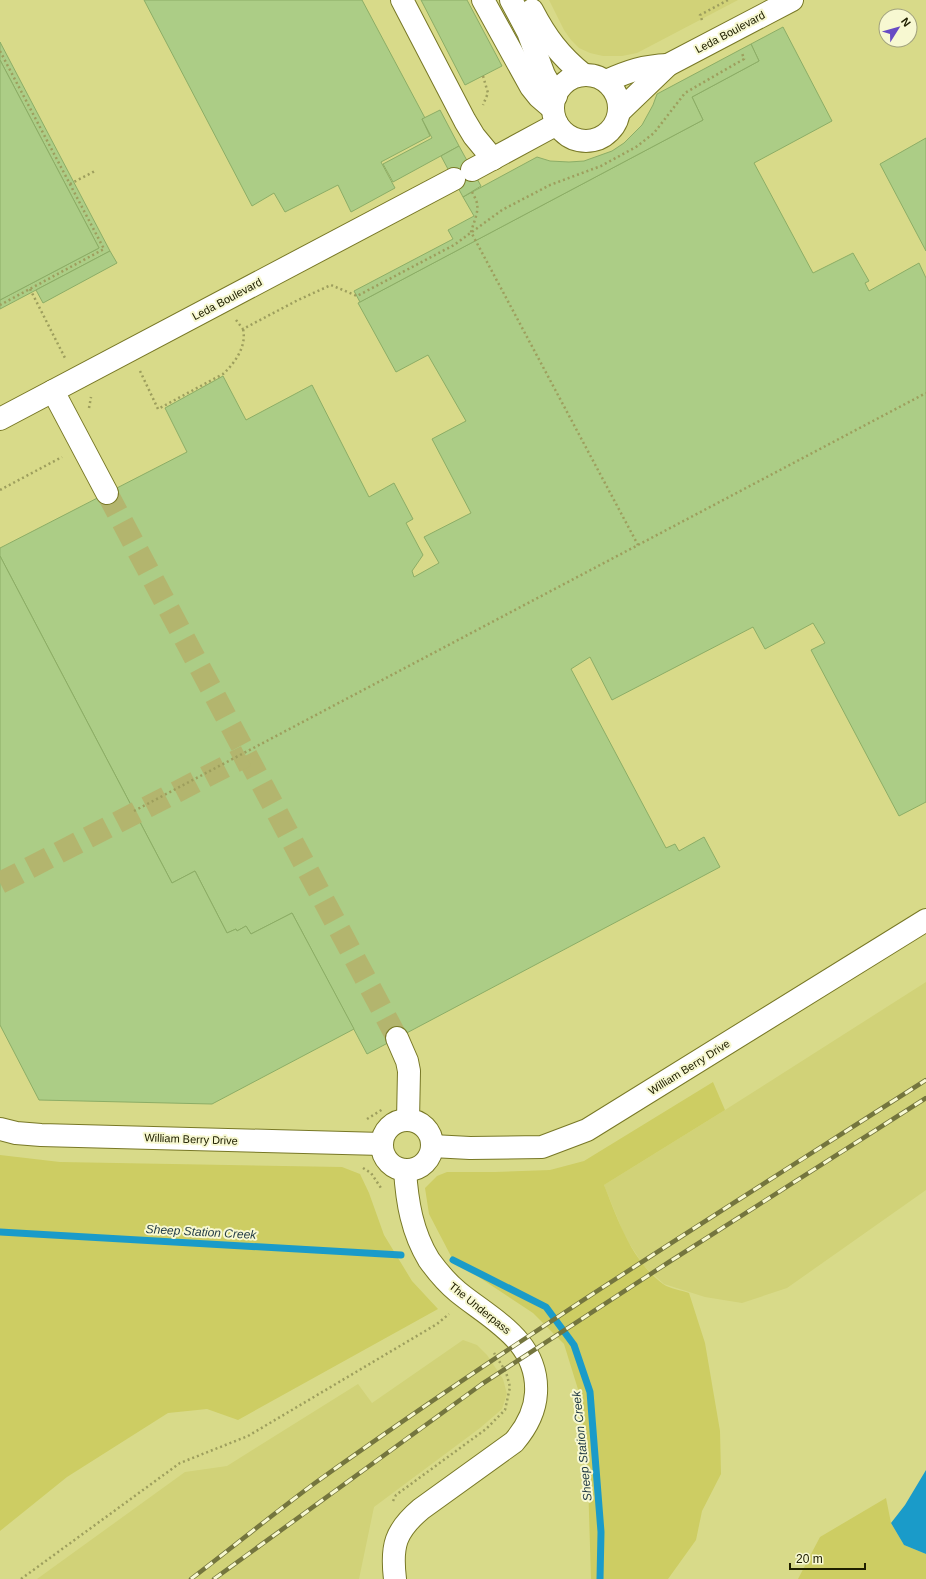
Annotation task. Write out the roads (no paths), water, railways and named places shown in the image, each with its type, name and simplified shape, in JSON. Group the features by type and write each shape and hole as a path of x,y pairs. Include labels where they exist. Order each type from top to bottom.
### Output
{"street":[{"path":"402,0 474,136 493,159"},
{"path":"483,0 531,87 539,97 555,110"},
{"path":"511,0 528,32 555,110 564,132 572,138 582,141 593,141 603,137 611,131 617,122 619,103 616,95 606,82 595,76 584,76 575,77 567,81 555,110"},
{"path":"526,0 548,39 558,52 584,76"},
{"name":"Leda Boulevard","path":"619,112 668,65 792,0"},
{"name":"Leda Boulevard","path":"606,82 622,74 646,66 668,65"},
{"name":"Leda Boulevard","path":"0,419 493,159 555,110"},
{"path":"53,391 107,493"},
{"name":"William Berry Drive","path":"432,1146 470,1148 542,1147 587,1130 926,920"},
{"path":"396,1038 407,1061 409,1071 408,1120"},
{"path":"408,1120 416,1121 428,1131 432,1146 426,1161 413,1169 405,1170 391,1164 383,1151 382,1144 384,1136 393,1124 408,1120"},
{"name":"William Berry Drive","path":"0,1129 16,1133 41,1135 382,1144"},
{"name":"The Underpass","path":"394,1579 394,1544 402,1527 421,1509 514,1442 521,1434 531,1416 536,1397 536,1387 530,1360 520,1343 499,1322 457,1291 430,1260 417,1236 409,1212 405,1170"}],"water":[{"path":"926,1470 926,1554 904,1545 891,1523 905,1505"}],"waterway":[{"name":"Sheep Station Creek","path":"0,1232 401,1255"},
{"name":"Sheep Station Creek","path":"453,1260 546,1307 574,1345 590,1392 601,1532 600,1579"}],"tunnel":[{"path":"107,493 397,1038"},
{"path":"0,883 246,756"}],"railway":[{"path":"191,1579 315,1483 465,1379 694,1228 926,1080"},
{"path":"214,1579 482,1384 669,1262 926,1098"}]}
